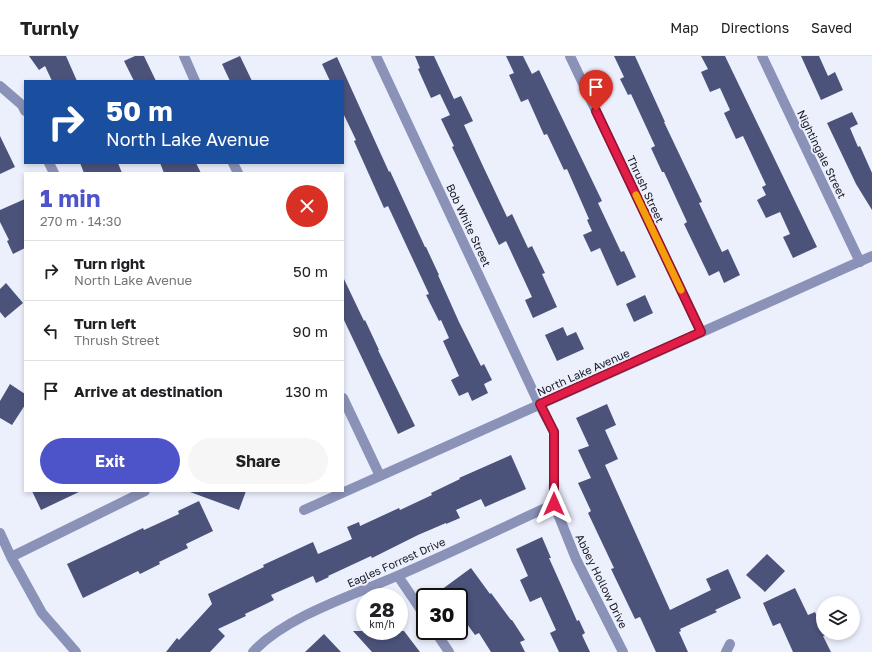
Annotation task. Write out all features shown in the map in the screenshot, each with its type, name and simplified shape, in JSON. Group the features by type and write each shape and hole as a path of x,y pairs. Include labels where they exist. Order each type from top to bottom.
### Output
{"street":[{"path":"184,56 195,80"},
{"name":"Bob White Street","path":"376,56 540,404"},
{"name":"Thrush Street","path":"570,56 701,332"},
{"name":"Nightingale Street","path":"762,56 860,262"},
{"path":"0,86 22,105 24,109"},
{"name":"North Lake Avenue","path":"304,510 872,256"},
{"path":"344,400 380,476"},
{"name":"Abbey Hollow Drive","path":"540,404 554,432 554,504 576,559 623,652"},
{"path":"11,557 143,492"},
{"name":"Eagles Forrest Drive","path":"254,651 284,626 322,608 398,576 554,504"},
{"path":"0,534 42,614 76,652"},
{"path":"398,576 416,603"},
{"path":"441,640 450,652"}],"building":[{"path":"29,56 66,56 77,80 52,80 45,66 39,70"},
{"path":"135,56 144,56 156,80 134,80 124,61"},
{"path":"240,56 252,80 230,80 222,64"},
{"path":"415,56 434,56 454,99 461,96 473,121 464,125 507,217 512,214 528,248 532,246 545,273 542,274 557,307 533,318 525,300 532,297 506,241 499,245 452,147 454,146 441,119 450,115 440,94 431,98 418,69 420,68"},
{"path":"506,56 523,56 532,74 539,70 602,201 598,203 621,252 624,251 636,277 617,286 600,248 591,252 583,235 592,231 587,220 589,219 567,169 564,170 547,134 544,135 528,99 521,102 509,75 514,73"},
{"path":"614,56 635,56 702,202 699,203 722,252 728,249 740,275 724,283 719,271 709,276 684,224 687,222 651,148 655,146 631,94 628,95 620,79 624,77"},
{"path":"701,56 725,56 817,247 793,258 783,237 790,234 780,212 766,218 757,200 766,195 762,187 766,185 743,136 736,139 724,113 730,110 720,88 710,92 701,72 708,69"},
{"path":"801,56 819,56 828,76 835,72 843,90 821,100"},
{"path":"337,57 389,172 390,171 439,275 459,322 481,366 484,364 492,380 484,384 488,393 472,401 468,392 459,396 451,380 459,376 443,341 449,338 441,320 439,321 426,295 429,294 388,206 384,208 354,141 356,140 344,115 344,80 330,80 322,64"},
{"path":"852,112 858,124 850,128 872,173 872,210 856,184 827,123"},
{"path":"0,136 15,167 0,174"},
{"path":"80,164 118,164 122,172 84,172"},
{"path":"160,164 196,164 200,172 164,172"},
{"path":"24,199 24,248 13,254 7,241 9,240 0,222 0,210"},
{"path":"344,279 415,426 398,434 344,320"},
{"path":"6,283 23,303 5,318 0,312 0,289"},
{"path":"645,295 653,313 634,322 626,304"},
{"path":"563,327 567,336 576,332 584,349 557,361 545,335"},
{"path":"10,384 24,393 24,407 12,425 0,418 0,401"},
{"path":"607,404 616,425 605,430 618,459 605,465 670,610 711,590 706,579 728,569 741,598 715,610 717,612 680,629 681,631 679,632 688,652 656,652 640,617 635,619 611,569 614,568 588,513 591,511 578,483 591,478 578,450 589,446 576,418"},
{"path":"511,455 526,489 485,507 481,499 456,510 460,518 418,535 372,558 371,556 316,583 313,576 271,595 274,600 245,614 246,616 218,629 225,636 210,652 166,652 177,638 179,640 212,604 208,594 264,567 263,565 313,542 318,554 352,539 347,527 359,522 360,526 399,508 400,510 432,495 431,493 460,479 459,478"},
{"path":"32,492 79,492 41,510"},
{"path":"190,492 246,492 239,510"},
{"path":"199,501 213,531 186,544 188,548 159,562 160,564 140,574 138,571 83,598 67,564 143,528 144,530 179,514 178,511"},
{"path":"542,537 551,558 549,558 577,621 579,620 585,633 582,635 590,652 559,652 550,633 556,630 541,597 530,602 520,580 528,576 516,549"},
{"path":"767,554 785,571 765,592 746,575"},
{"path":"471,568 512,620 525,640 520,642 525,652 491,652 479,633 475,635 468,625 468,588 444,588"},
{"path":"795,588 808,615 815,612 816,614 816,640 825,640 831,652 793,652 780,623 773,626 763,603"},
{"path":"324,634 341,652 305,652"},
{"path":"408,636 420,652 372,652 361,640 408,640"}],"slow traffic":[{"path":"636,195 681,290"}],"route":[{"path":"554,504 554,432 540,404 701,332 596,111"}]}
